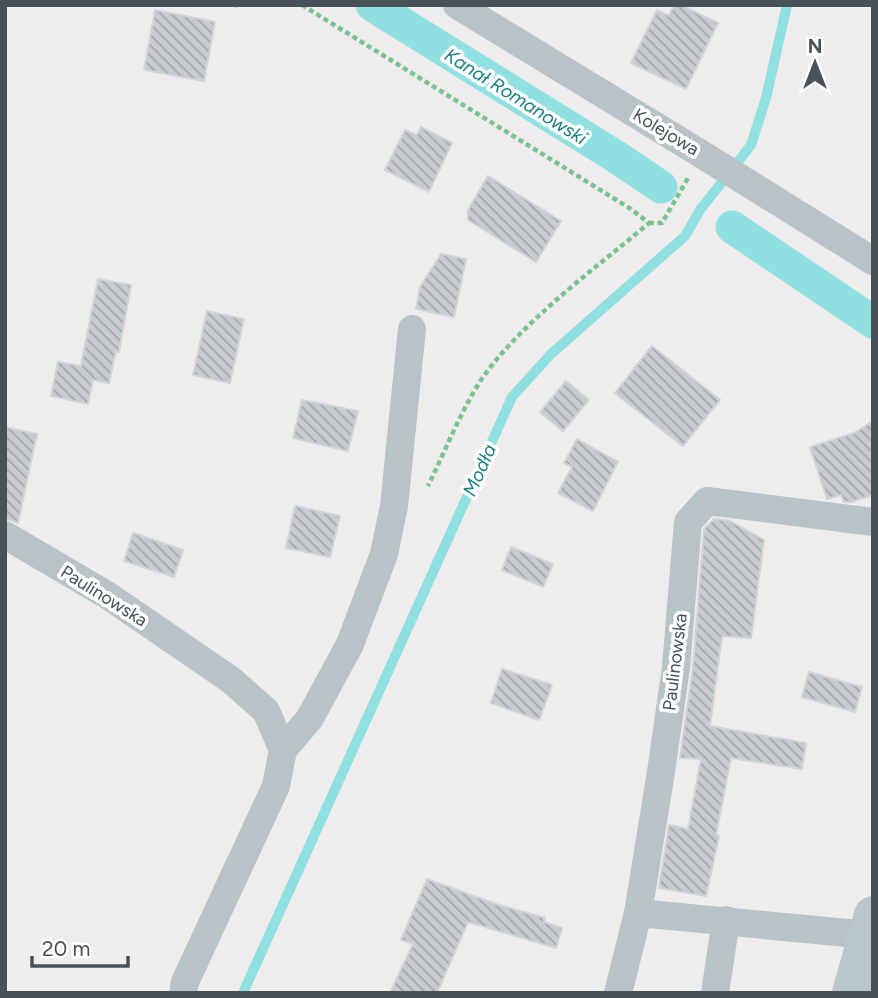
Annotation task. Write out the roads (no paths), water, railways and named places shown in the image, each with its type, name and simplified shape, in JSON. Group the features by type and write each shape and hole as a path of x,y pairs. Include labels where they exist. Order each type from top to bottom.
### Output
{"street":[{"name":"Kolejowa","path":"457,5 695,162 755,188 873,261"},
{"path":"183,993 185,982 276,786 284,750 310,718 350,644 384,554 394,506 412,329"},
{"name":"Paulinowska","path":"618,993 638,913 676,667 688,523 707,501 873,522"},
{"name":"Paulinowska","path":"5,535 107,595 231,680 266,711 284,750"},
{"path":"638,913 726,920 870,925 851,993"},
{"path":"715,993 726,920"}],"waterway":[{"name":"Kanał Romanowski","path":"372,5 661,187"},
{"name":"Modła","path":"243,993 512,397 551,354 685,236 700,210 751,145 766,98 787,5"},
{"name":"Kanał Romanowski","path":"732,227 873,322"}]}
